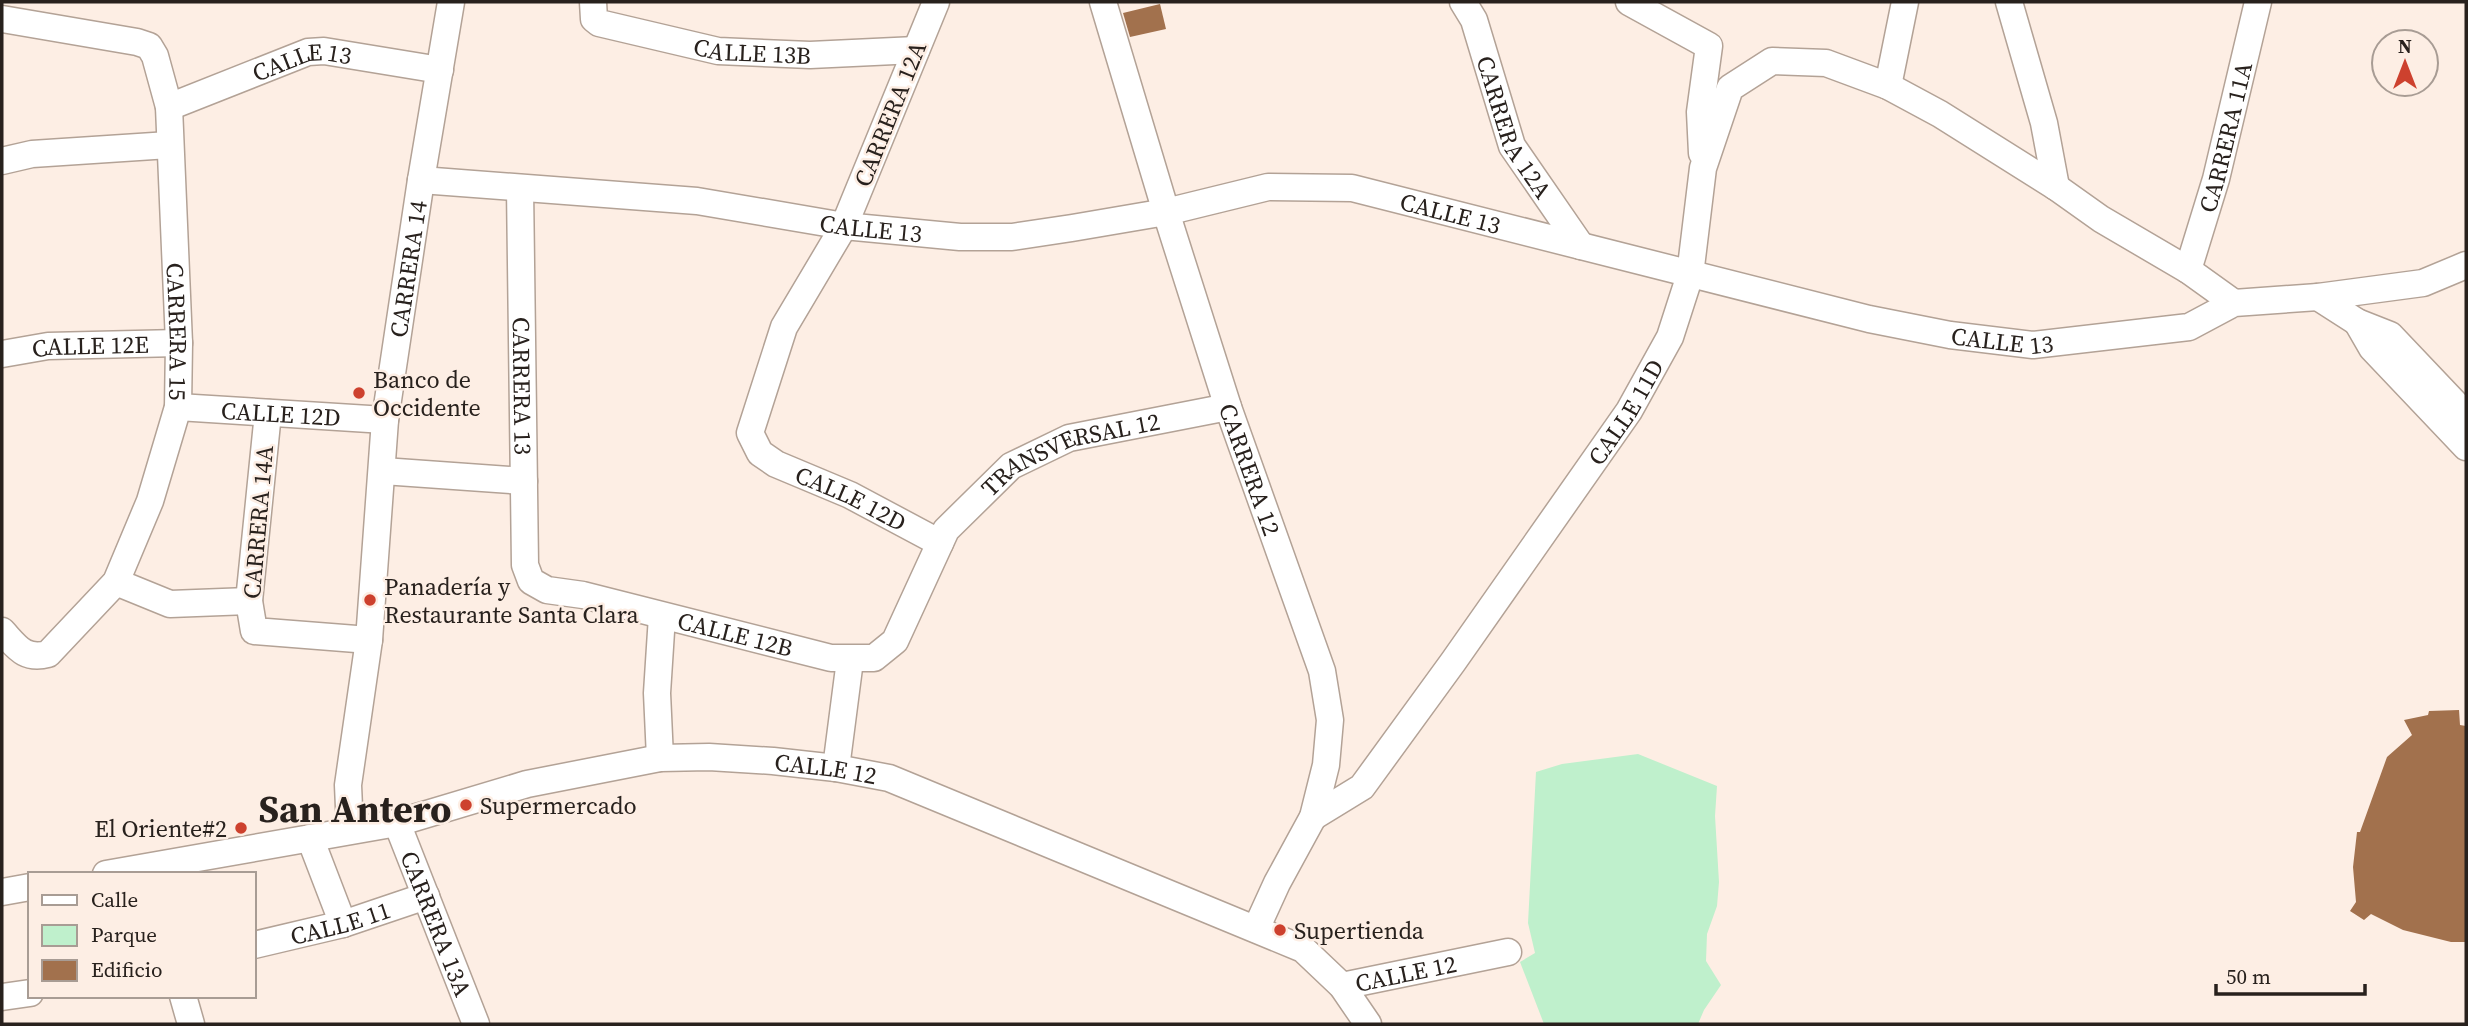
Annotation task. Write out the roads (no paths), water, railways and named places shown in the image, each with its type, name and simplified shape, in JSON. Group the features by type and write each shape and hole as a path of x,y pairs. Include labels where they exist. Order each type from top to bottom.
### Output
{"street":[{"name":"CARRERA 14","path":"351,830 348,785 369,640 386,420 421,180 452,2"},
{"name":"CARRERA 12A","path":"761,453 750,433 784,327 844,226 936,2"},
{"name":"CARRERA 12","path":"1103,2 1228,407 1322,671 1330,720 1326,765 1313,817 1277,883 1256,929"},
{"name":"CARRERA 12A","path":"1463,2 1474,20 1512,146 1581,246"},
{"path":"1629,2 1709,46 1700,112 1703,168"},
{"path":"1888,86 1905,2"},
{"path":"2008,2 2044,123 2056,187"},
{"name":"CARRERA 11A","path":"2188,270 2216,179 2258,2"},
{"name":"CALLE 13B","path":"593,10 600,23 718,51 810,55 916,50"},
{"name":"CARRERA 15","path":"2,19 149,46 155,56 169,107 179,343 178,407 150,501 116,582 48,654 36,657 23,652 2,631"},
{"name":"CALLE 13","path":"169,107 308,52 324,51 440,70"},
{"name":"CALLE 11D","path":"1313,817 1362,787 1629,411 1670,337 1690,275 1703,168 1730,88 1772,61 1826,63 1888,86 1940,114 2056,187 2101,219 2188,270 2234,303"},
{"path":"2,161 32,154 169,145"},
{"name":"CALLE 13","path":"421,180 697,201 844,226 960,237 1012,237 1166,212 1268,187 1352,188 1869,319 1950,335 2033,345 2189,327 2234,303 2318,297 2423,284 2466,265"},
{"name":"CARRERA 13","path":"520,188 525,565 531,581"},
{"path":"2318,297 2357,322 2389,335 2466,415"},
{"path":"2357,322 2372,348 2466,447"},
{"name":"CALLE 12E","path":"2,354 48,346 179,343"},
{"name":"CALLE 12D","path":"178,407 386,420"},
{"name":"TRANSVERSAL 12","path":"940,543 946,530 1011,466 1069,438 1228,407"},
{"name":"CARRERA 14A","path":"268,413 249,601 254,631 369,640"},
{"name":"CALLE 12D","path":"761,453 776,464 850,495 940,543"},
{"path":"383,471 524,481"},
{"name":"CALLE 12B","path":"531,581 547,590 583,595 831,659 874,658 895,641 940,543"},
{"path":"116,582 170,604 249,601"},
{"path":"660,758 657,693 662,616"},
{"path":"836,768 850,660"},
{"name":"CALLE 12","path":"129,872 198,866 310,838 397,822 527,784 660,758 709,757 836,768 889,778 1303,949 1342,986 1508,952"},
{"name":"CARRERA 13A","path":"397,822 476,1024"},
{"path":"310,838 343,924"},
{"path":"2,892 28,887"},
{"name":"CALLE 11","path":"256,945 343,924 426,896"},
{"path":"1342,986 1368,1024"},
{"path":"2,997 28,993"},
{"path":"184,998 191,1024"}],"place":[{"name":"Banco de Occidente","path":"359,393"},
{"name":"Panadería y Restaurante Santa Clara","path":"370,600"},
{"name":"Supermercado","path":"466,805"},
{"name":"El Oriente#2","path":"241,828"},
{"name":"Supertienda","path":"1280,930"}],"district":[{"name":"San Antero","path":"355,809"}]}
